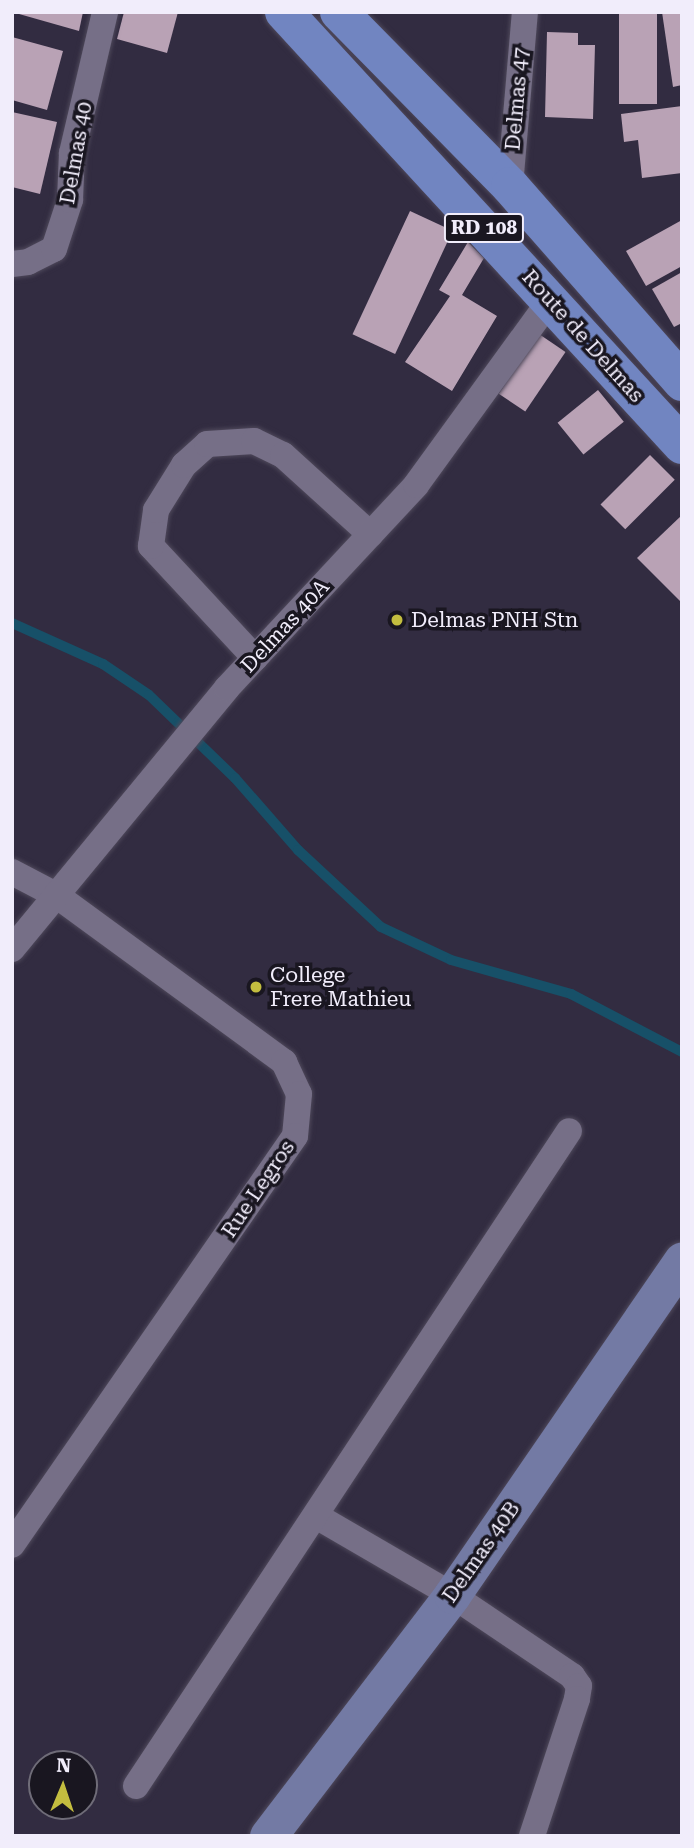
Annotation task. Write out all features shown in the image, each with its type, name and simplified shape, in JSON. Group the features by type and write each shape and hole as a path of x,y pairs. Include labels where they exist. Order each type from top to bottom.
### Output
{"main road":[{"name":"Route de Delmas","path":"284,12 551,299 682,445"},
{"name":"Route de Delmas","path":"339,12 510,186 682,382"}],"street":[{"name":"Delmas 40","path":"12,264 28,262 54,249 70,200 72,153 105,12"},
{"name":"Delmas 47","path":"510,186 525,12"},
{"name":"Delmas 40A","path":"12,949 226,688 416,485 551,299"},
{"path":"255,658 151,546 156,510 184,465 207,444 254,441 283,455 370,534"},
{"name":"Rue Legros","path":"12,872 56,895 284,1062 299,1094 295,1136 12,1545"},
{"path":"136,1786 317,1517 569,1131"},
{"name":"Delmas 40B","path":"268,1836 452,1595 682,1260"},
{"path":"317,1517 452,1595 572,1675 579,1686 532,1836"}],"building":[{"path":"12,12 83,12 79,31"},
{"path":"124,12 178,12 167,53 117,39"},
{"path":"619,12 657,12 657,104 619,104"},
{"path":"662,12 682,12 682,85 673,87"},
{"path":"547,32 578,33 578,45 595,45 593,119 545,117"},
{"path":"12,37 63,51 47,110 12,100"},
{"path":"682,106 682,173 642,178 638,140 624,142 621,114"},
{"path":"12,112 57,122 40,194 12,187"},
{"path":"410,211 453,231 395,354 353,334"},
{"path":"682,220 682,266 646,286 626,251"},
{"path":"468,242 484,258 462,295 497,316 452,391 405,362 450,296 439,290"},
{"path":"682,272 682,323 674,327 652,289"},
{"path":"539,334 566,352 525,412 499,394"},
{"path":"598,390 624,422 583,455 558,423"},
{"path":"650,455 675,480 625,529 601,504"},
{"path":"682,515 682,603 637,558"}],"waterway":[{"path":"12,623 103,664 149,695 235,778 298,850 381,927 451,960 571,994 682,1052"}],"place":[{"name":"Delmas PNH Stn","path":"397,620"},
{"name":"College Frere Mathieu","path":"256,987"}]}
